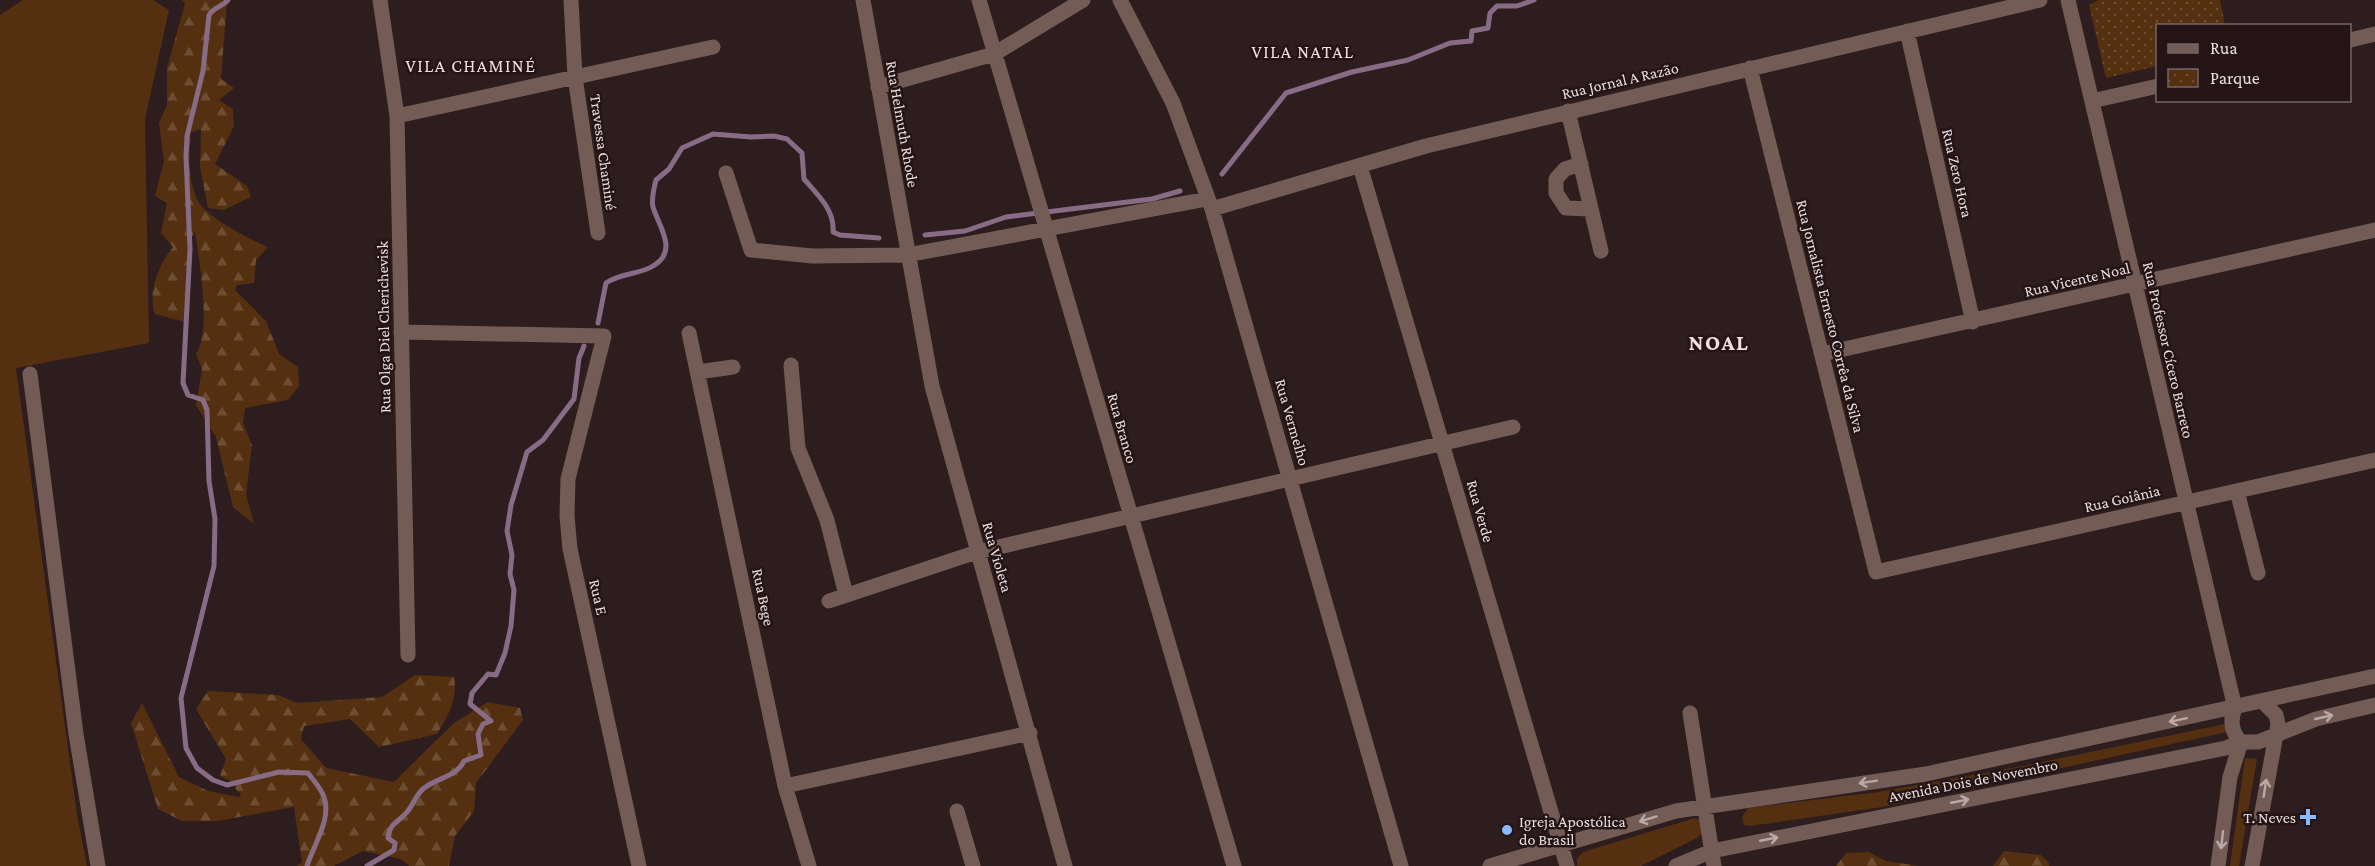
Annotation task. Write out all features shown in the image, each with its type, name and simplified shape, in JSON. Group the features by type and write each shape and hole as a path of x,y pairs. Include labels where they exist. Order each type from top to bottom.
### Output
{"street":[{"name":"Rua Olga Diel Cherichevisk","path":"380,0 397,116 408,655"},
{"name":"Travessa Chaminé","path":"571,0 575,77 598,233"},
{"name":"Rua Helmuth Rhode","path":"863,0 907,255"},
{"name":"Rua Branco","path":"979,0 1234,866"},
{"path":"878,87 994,54 1083,0"},
{"name":"Rua Vermelho","path":"1120,0 1173,103 1210,204 1291,478 1401,866"},
{"name":"Rua Jornal A Razão","path":"726,173 751,250 812,256 907,255 1046,229 1210,204 1360,166 1426,146 1568,111 2040,0"},
{"name":"Rua Professor Cícero Barreto","path":"2068,0 2235,708"},
{"name":"Rua Zero Hora","path":"1907,31 1973,322"},
{"path":"2351,40 2375,34"},
{"name":"Travessa Chaminé","path":"397,116 713,47"},
{"name":"Rua Jornalista Ernesto Corrêa da Silva","path":"1750,68 1876,572"},
{"path":"2092,101 2156,86"},
{"path":"1568,111 1600,251"},
{"path":"1581,164 1565,169 1556,179 1556,193 1566,208 1591,209"},
{"name":"Rua Verde","path":"1360,166 1567,866"},
{"name":"Rua Vicente Noal","path":"1822,354 1973,322 2375,230"},
{"name":"Rua Violeta","path":"907,255 932,386 1065,866"},
{"name":"Rua E","path":"401,332 604,336 568,479 567,516 570,549 639,866"},
{"name":"Rua Bege","path":"689,333 785,786 809,866"},
{"path":"791,365 798,447 827,520 846,595"},
{"path":"698,372 733,367"},
{"path":"30,374 76,734 98,866"},
{"path":"829,601 977,552 1513,427"},
{"name":"Rua Goiânia","path":"1876,572 2375,460"},
{"path":"2237,491 2258,573"},
{"name":"Avenida Dois de Novembro","path":"1490,866 1676,811 1926,774 2375,676"},
{"path":"2252,866 2275,733 2276,715 2263,702"},
{"name":"Avenida Dois de Novembro","path":"1676,866 2226,748 2241,742 2258,742 2275,733 2316,719 2375,705"},
{"path":"2218,866 2230,777 2241,742 2233,731 2235,708"},
{"path":"1690,713 1713,858"},
{"path":"785,786 1030,733"},
{"path":"957,811 973,866"}],"green space":[{"path":"23,0 153,0 169,10 145,119 149,343 16,368 77,814 87,866 0,866 0,15"},
{"path":"182,0 227,0 221,79 234,88 219,100 233,109 234,126 215,164 247,186 251,197 224,210 208,208 200,167 201,129 191,132 190,167 194,193 203,207 219,221 268,247 256,260 254,283 237,285 235,290 266,321 279,354 298,367 299,386 288,400 245,408 243,423 252,445 246,494 254,524 233,507 216,437 196,405 202,369 196,354 201,343 204,313 195,231 188,246 185,322 155,314 153,306 153,288 159,270 173,247 161,233 167,203 155,196 164,161 159,123 167,105 167,68 185,4"},
{"path":"2099,0 2220,0 2225,24 2156,24 2156,66 2106,78 2089,5"},
{"path":"415,675 454,677 453,700 437,734 379,747 350,719 304,726 301,739 326,768 394,782 454,723 488,702 520,708 523,720 476,783 474,811 455,836 449,866 409,866 401,859 363,851 334,866 297,866 302,862 294,807 217,821 182,821 158,809 131,723 142,703 179,777 208,791 239,797 241,793 236,790 235,783 220,776 226,759 196,709 208,691 278,695 297,703 382,697"},
{"path":"2225,724 2227,732 1882,807 1750,826 1744,825 1742,817 1748,808 1879,792 2018,767"},
{"path":"2245,758 2257,759 2239,866 2230,866"},
{"path":"1695,818 1702,821 1704,831 1697,838 1641,866 1577,866 1577,859 1583,852"},
{"path":"2004,851 2041,855 2049,866 1993,866"},
{"path":"1869,852 1886,861 1919,866 1836,866 1846,853"}],"waterway":[{"path":"228,0 209,15 203,71 187,136 190,249 183,383 188,395 203,400 207,410 209,481 215,519 214,566 181,698 186,748 197,768 213,780 227,785 279,772 308,773 317,784 324,797 326,814 307,866"},
{"path":"1222,174 1286,93 1352,72 1408,60 1450,43 1471,41 1472,31 1488,28 1490,13 1497,6 1517,6 1534,0"},
{"path":"598,323 606,283 612,279 648,269 661,260 665,253 665,238 652,204 656,180 669,169 682,148 713,134 774,136 787,139 802,153 804,179 828,210 833,232 840,235 879,238"},
{"path":"925,235 965,231 1006,217 1152,199 1180,191"},
{"path":"367,866 394,850 395,843 388,838 391,829 407,812 423,789 456,771 464,761 481,755 478,734 483,724 491,721 470,704 472,693 488,674 496,675 505,653 511,626 514,590 510,574 512,555 507,531 511,505 527,452 543,440 574,399 579,358 584,346"}],"place":[{"name":"T. Neves","path":"2308,817"},
{"name":"Igreja Apostólica do Brasil","path":"1507,830"}],"district":[{"name":"VILA NATAL","path":"1303,52"},
{"name":"VILA CHAMINÉ","path":"471,66"},
{"name":"NOAL","path":"1719,342"}]}
